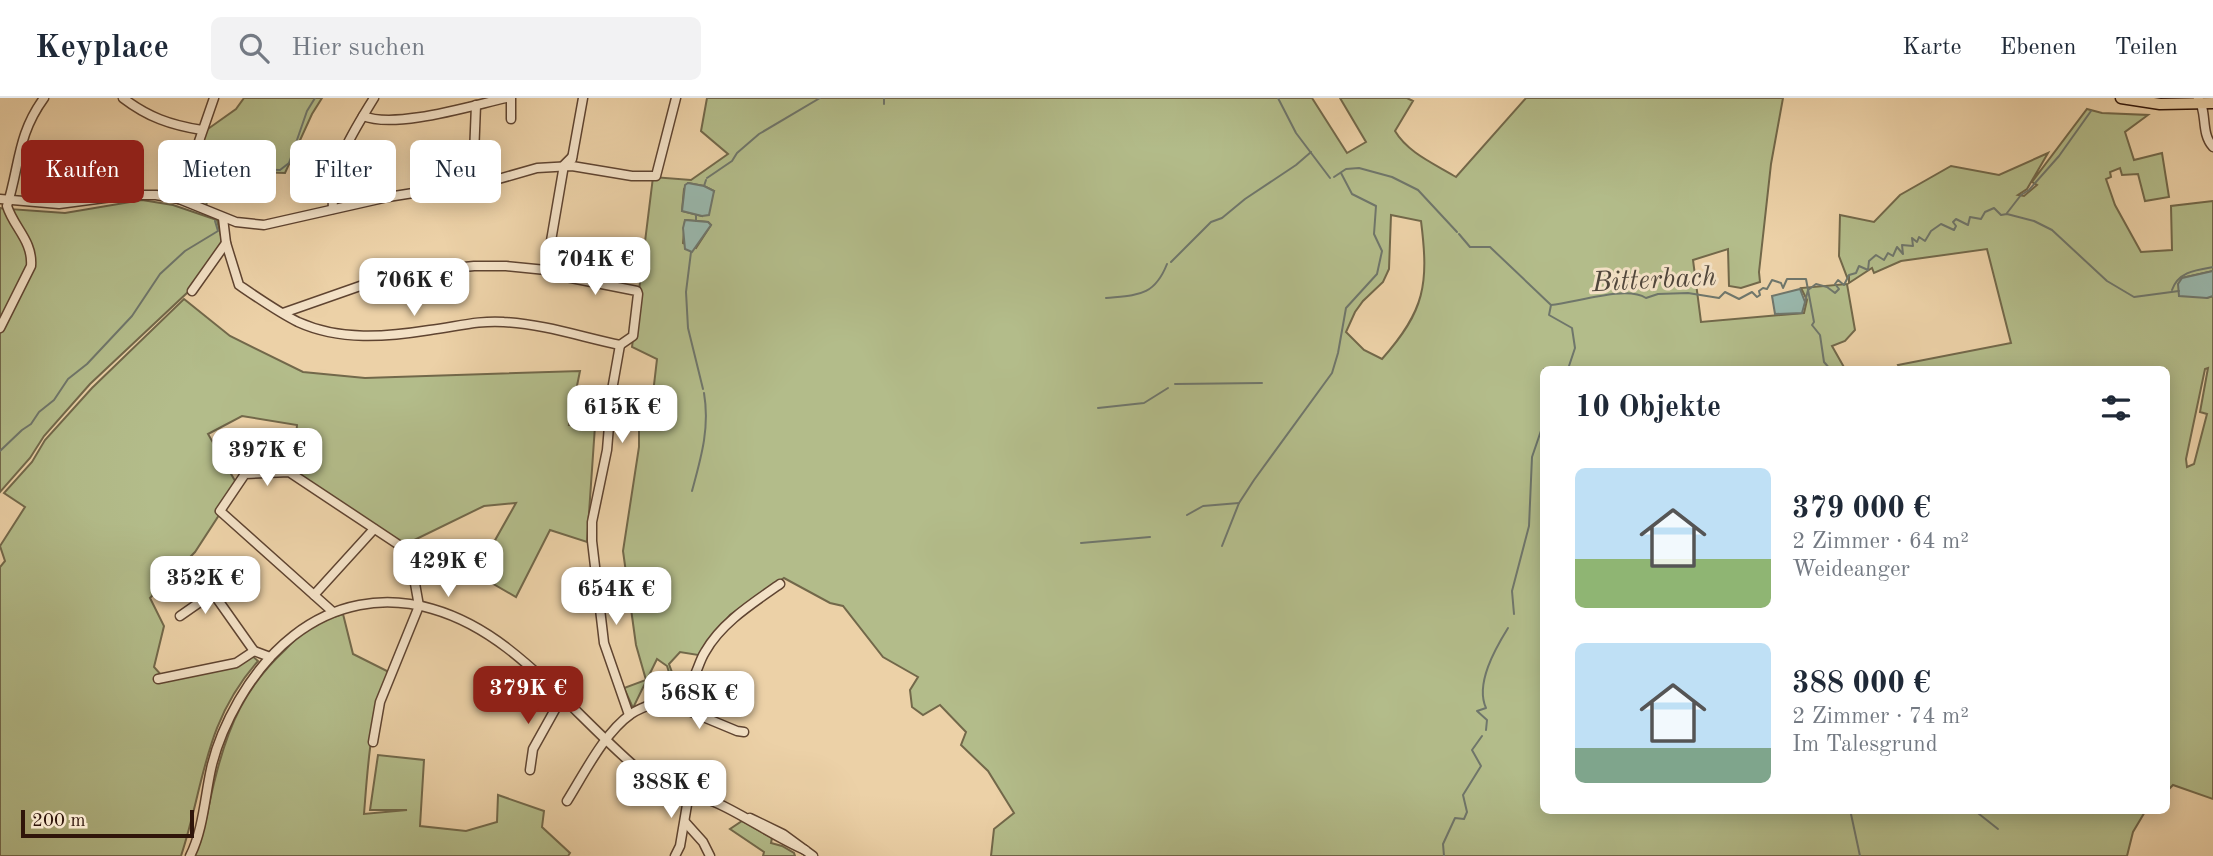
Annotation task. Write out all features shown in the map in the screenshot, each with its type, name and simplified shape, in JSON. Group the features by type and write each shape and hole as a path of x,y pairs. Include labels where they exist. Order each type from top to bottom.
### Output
{"main road":[{"path":"2121,98 2160,104 2205,102"}],"street":[{"path":"0,328 31,266 32,255 4,200 24,133 33,112 44,98"},
{"path":"123,98 157,120 202,130"},
{"path":"199,140 214,98"},
{"path":"333,209 331,191 334,175 374,98"},
{"path":"363,116 372,120 407,118 506,98"},
{"path":"511,98 511,119"},
{"path":"546,270 583,98"},
{"path":"188,203 242,224 264,225 388,197 495,180 537,168 569,163 632,176 656,176 676,98"},
{"path":"2205,102 2207,140 2213,147"},
{"path":"474,140 475,105"},
{"path":"4,200 59,204 127,195 158,195"},
{"path":"223,218 226,243 239,285 297,321 319,330 343,335 400,335 474,323 504,322 620,345"},
{"path":"192,291 226,243"},
{"path":"283,313 363,285 415,272 474,266 506,265 546,270 551,274 637,291 633,336 620,345 612,390 607,450 592,522 604,643 629,715"},
{"path":"333,612 220,511 245,474 289,472 405,549 415,561 414,578 419,607 380,702 373,742"},
{"path":"314,594 374,529"},
{"path":"201,576 254,651 270,657"},
{"path":"567,801 607,740 629,715 687,688 704,653 730,622 780,584"},
{"path":"180,616 213,593"},
{"path":"190,856 212,765 223,733 239,700 270,657 290,636 333,612 372,603 392,602 445,614 488,634 541,675 640,771 773,829 813,856"},
{"path":"158,679 236,663 254,651"},
{"path":"671,695 684,709 744,732"},
{"path":"530,770 533,749 562,697"},
{"path":"675,856 680,846 689,793"},
{"path":"731,810 770,834 805,850"},
{"path":"685,822 703,842 710,856"}],"green space":[{"path":"244,98 322,98 300,140 290,140 290,162 285,173 276,173 276,140 202,140 205,131 236,109"},
{"path":"707,98 1312,98 1347,153 1366,142 1340,98 1407,98 1413,101 1395,131 1414,152 1456,177 1526,98 1783,98 1771,164 1760,282 1741,288 1729,286 1728,249 1693,260 1701,322 1804,313 1807,300 1801,288 1847,284 1855,330 1845,341 1832,346 1843,366 1540,366 1540,814 2144,814 2133,832 2127,856 991,856 994,829 1014,813 988,771 961,745 966,732 940,705 923,715 912,707 910,690 918,677 883,657 843,606 830,603 784,578 730,615 698,655 680,652 669,664 678,689 664,695 671,679 667,666 657,659 633,708 624,688 646,680 636,645 623,551 639,447 639,423 650,419 657,359 632,347 653,177 691,180 728,154 701,131","holes":["688,183 714,191 702,216 682,211 684,189","1391,215 1421,221 1424,280 1415,311 1382,359 1364,350 1346,332 1355,312 1383,282 1389,269","685,220 708,222 711,225 696,248 683,243"]},
{"path":"2087,109 2102,113 2148,115 2125,132 2134,160 2162,153 2169,197 2145,201 2138,174 2122,175 2120,168 2110,172 2111,177 2106,179 2115,205 2141,252 2172,250 2171,206 2213,201 2213,271 2182,278 2207,298 2213,296 2213,799 2173,785 2170,788 2170,366 1898,366 2011,343 1987,249 1901,261 1874,273 1872,268 1849,283 1849,276 1847,277 1839,256 1840,215 1874,222 1900,195 1951,166 1999,175 2048,153 2027,189 2018,195 2024,196 2037,185 2032,182","holes":["2208,368 2200,412 2207,414 2194,464 2187,467 2186,459 2205,369"]},
{"path":"144,200 173,205 217,220 223,244 189,291 90,384 0,492 0,331 34,264 10,209 65,213 124,203 144,203"},
{"path":"0,208 5,209 30,253 29,264 0,323"},
{"path":"184,299 230,336 303,372 365,378 580,371 569,425 595,426 587,542 550,530 516,597 476,574 516,503 484,506 402,546 293,472 297,425 242,416 208,434 238,486 195,552 150,598 164,626 154,667 162,676 237,665 250,654 258,661 240,684 216,731 181,856 0,856 0,567 5,561 0,546 25,507 4,493 32,462 45,440 92,388"},
{"path":"343,614 353,654 389,672 374,724 364,814 407,810 370,810 378,755 424,760 420,826 466,831 497,822 498,795 544,811 542,827 570,853 568,856 194,856 226,742 249,693 271,664 309,627"},
{"path":"742,821 772,838 771,843 782,846 795,856 763,856 764,852 730,829"}],"shaded area":[{"path":"688,183 714,191 709,215 682,211 685,185"},
{"path":"685,220 708,222 711,225 692,252 685,249"},
{"path":"2213,271 2213,296 2179,296 2178,284 2182,278"},
{"path":"1800,289 1805,302 1802,313 1775,314 1772,296"}],"waterway":[{"path":"276,170 289,163 307,111 315,98"},
{"path":"707,178 732,161 737,153 759,134 820,98"},
{"path":"884,98 884,104"},
{"name":"Bitterbach","path":"1278,98 1296,133 1330,178"},
{"path":"2007,213 2059,156 2091,111"},
{"path":"1171,262 1211,222 1222,218 1311,152"},
{"name":"Bitterbach","path":"1334,177 1346,169 1359,168 1392,177 1418,190 1457,232"},
{"path":"1222,546 1239,503 1332,373 1346,308 1377,274 1382,251 1374,234 1376,206 1352,194 1341,173"},
{"path":"704,186 706,180"},
{"name":"Bitterbach","path":"1805,302 1808,290 1816,284 1835,293 1839,289 1835,284 1838,280 1844,285 1849,275 1856,273 1859,266 1868,270 1869,261 1876,255 1884,260 1888,253 1893,256 1897,247 1903,254 1902,245 1913,246 1912,238 1917,242 1919,237 1925,241 1931,231 1941,224 1954,230 1956,226 1953,222 1956,219 1968,225 1970,217 1981,219 1985,212 1994,208 2001,215 2034,221 2052,230 2107,281 2134,297 2179,291"},
{"path":"696,215 696,221"},
{"path":"0,451 31,424 39,412 54,400 68,379 87,364 132,316 160,274 185,251 218,231 215,221"},
{"name":"Bitterbach","path":"1459,234 1470,247 1490,247 1551,305 1626,293 1646,298 1658,294 1688,293 1719,298 1725,292 1739,299 1752,292 1757,297 1760,295 1759,291 1767,289 1772,280 1781,283 1783,288 1787,279 1806,279 1814,322 1812,325 1820,335 1824,362 1827,366"},
{"path":"691,252 686,292 688,328 703,389"},
{"path":"1106,298 1143,292 1156,283 1167,264"},
{"path":"2172,290 2183,276 2213,267"},
{"path":"1551,305 1549,315 1572,328 1575,348 1569,366"},
{"path":"1175,384 1262,383"},
{"path":"1098,408 1144,403 1168,388"},
{"path":"692,491 705,431 704,393"},
{"path":"1514,614 1512,591 1529,526 1532,457 1540,434"},
{"path":"1187,515 1203,506 1239,503"},
{"path":"1081,543 1150,537"},
{"path":"1486,730 1487,720 1477,711 1486,708 1483,688 1488,667 1508,628"},
{"path":"1444,856 1443,844 1455,818 1464,819 1467,812 1463,795 1481,766 1472,750 1482,736"},
{"path":"1851,814 1860,856"},
{"path":"1979,814 1998,829"}]}
